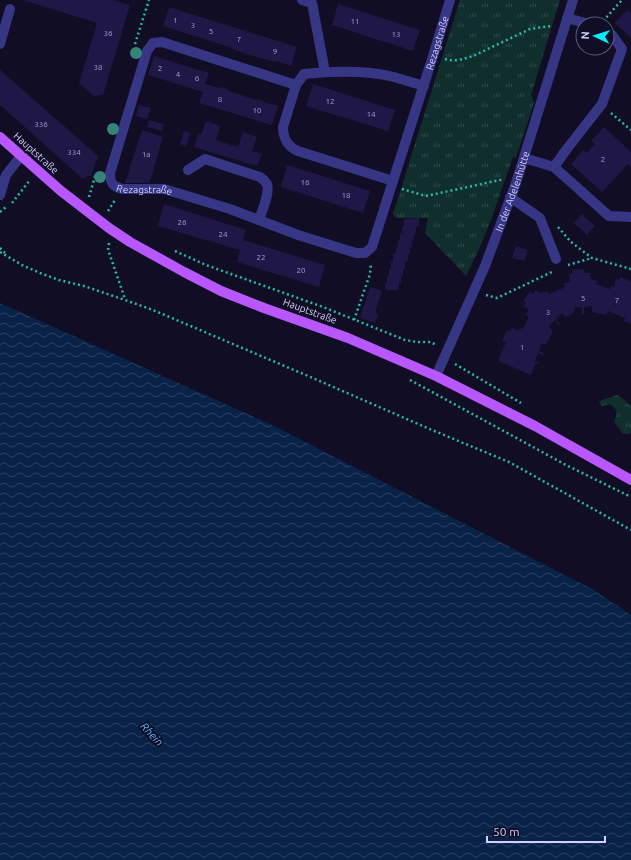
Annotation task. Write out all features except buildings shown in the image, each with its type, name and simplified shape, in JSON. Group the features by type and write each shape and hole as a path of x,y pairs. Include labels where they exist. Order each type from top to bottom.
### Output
{"main road":[{"name":"Hauptstraße","path":"0,137 61,191 109,228 130,242 190,275 221,291 348,338 436,376 535,426 631,480"}],"street":[{"path":"302,0 312,3 325,72"},
{"name":"Rezagstraße","path":"296,85 162,42 153,43 147,51 110,173 111,183 117,188 123,190 164,189 230,208 298,235 356,253 365,253 372,248 450,0"},
{"name":"In der Adelenhütte","path":"436,376 487,259 516,183 573,0"},
{"path":"0,44 10,9"},
{"path":"566,22 575,23"},
{"path":"554,167 602,104 622,49 615,39"},
{"path":"393,184 298,151 293,149 288,144 285,139 283,127 296,85 304,74 350,72 393,77 424,86"},
{"path":"0,195 6,175 21,156"},
{"path":"524,158 554,167 609,216 631,217"},
{"path":"188,170 205,159 260,176 267,184 268,188 259,220"},
{"path":"510,197 540,218 556,259"}],"path":[{"path":"607,16 622,0"},
{"path":"433,56 449,60 464,59 530,29 566,22"},
{"path":"602,104 631,130"},
{"path":"0,212 12,203 38,171"},
{"path":"393,184 426,196 500,180 516,183"},
{"path":"556,225 571,242 592,258 631,269"},
{"path":"109,243 108,250 125,300"},
{"path":"0,248 7,256"},
{"path":"354,320 370,274 372,248"},
{"path":"173,250 206,265 323,307 405,340 431,342 456,364 521,403"},
{"path":"0,252 22,265 40,273 125,300 183,323 509,462 631,530"},
{"path":"562,267 592,258"},
{"path":"473,291 497,298 555,271"}],"green space":[{"path":"460,0 560,0 531,95 534,103 516,158 513,157 491,220 466,276 425,233 428,218 396,218 393,214"},
{"path":"617,395 631,406 631,432 629,434 623,434 614,422 617,414 615,408 610,404 602,406 599,401"}],"water":[{"name":"Rhein","path":"0,303 272,425 592,589 631,615 631,860 0,860"}]}
